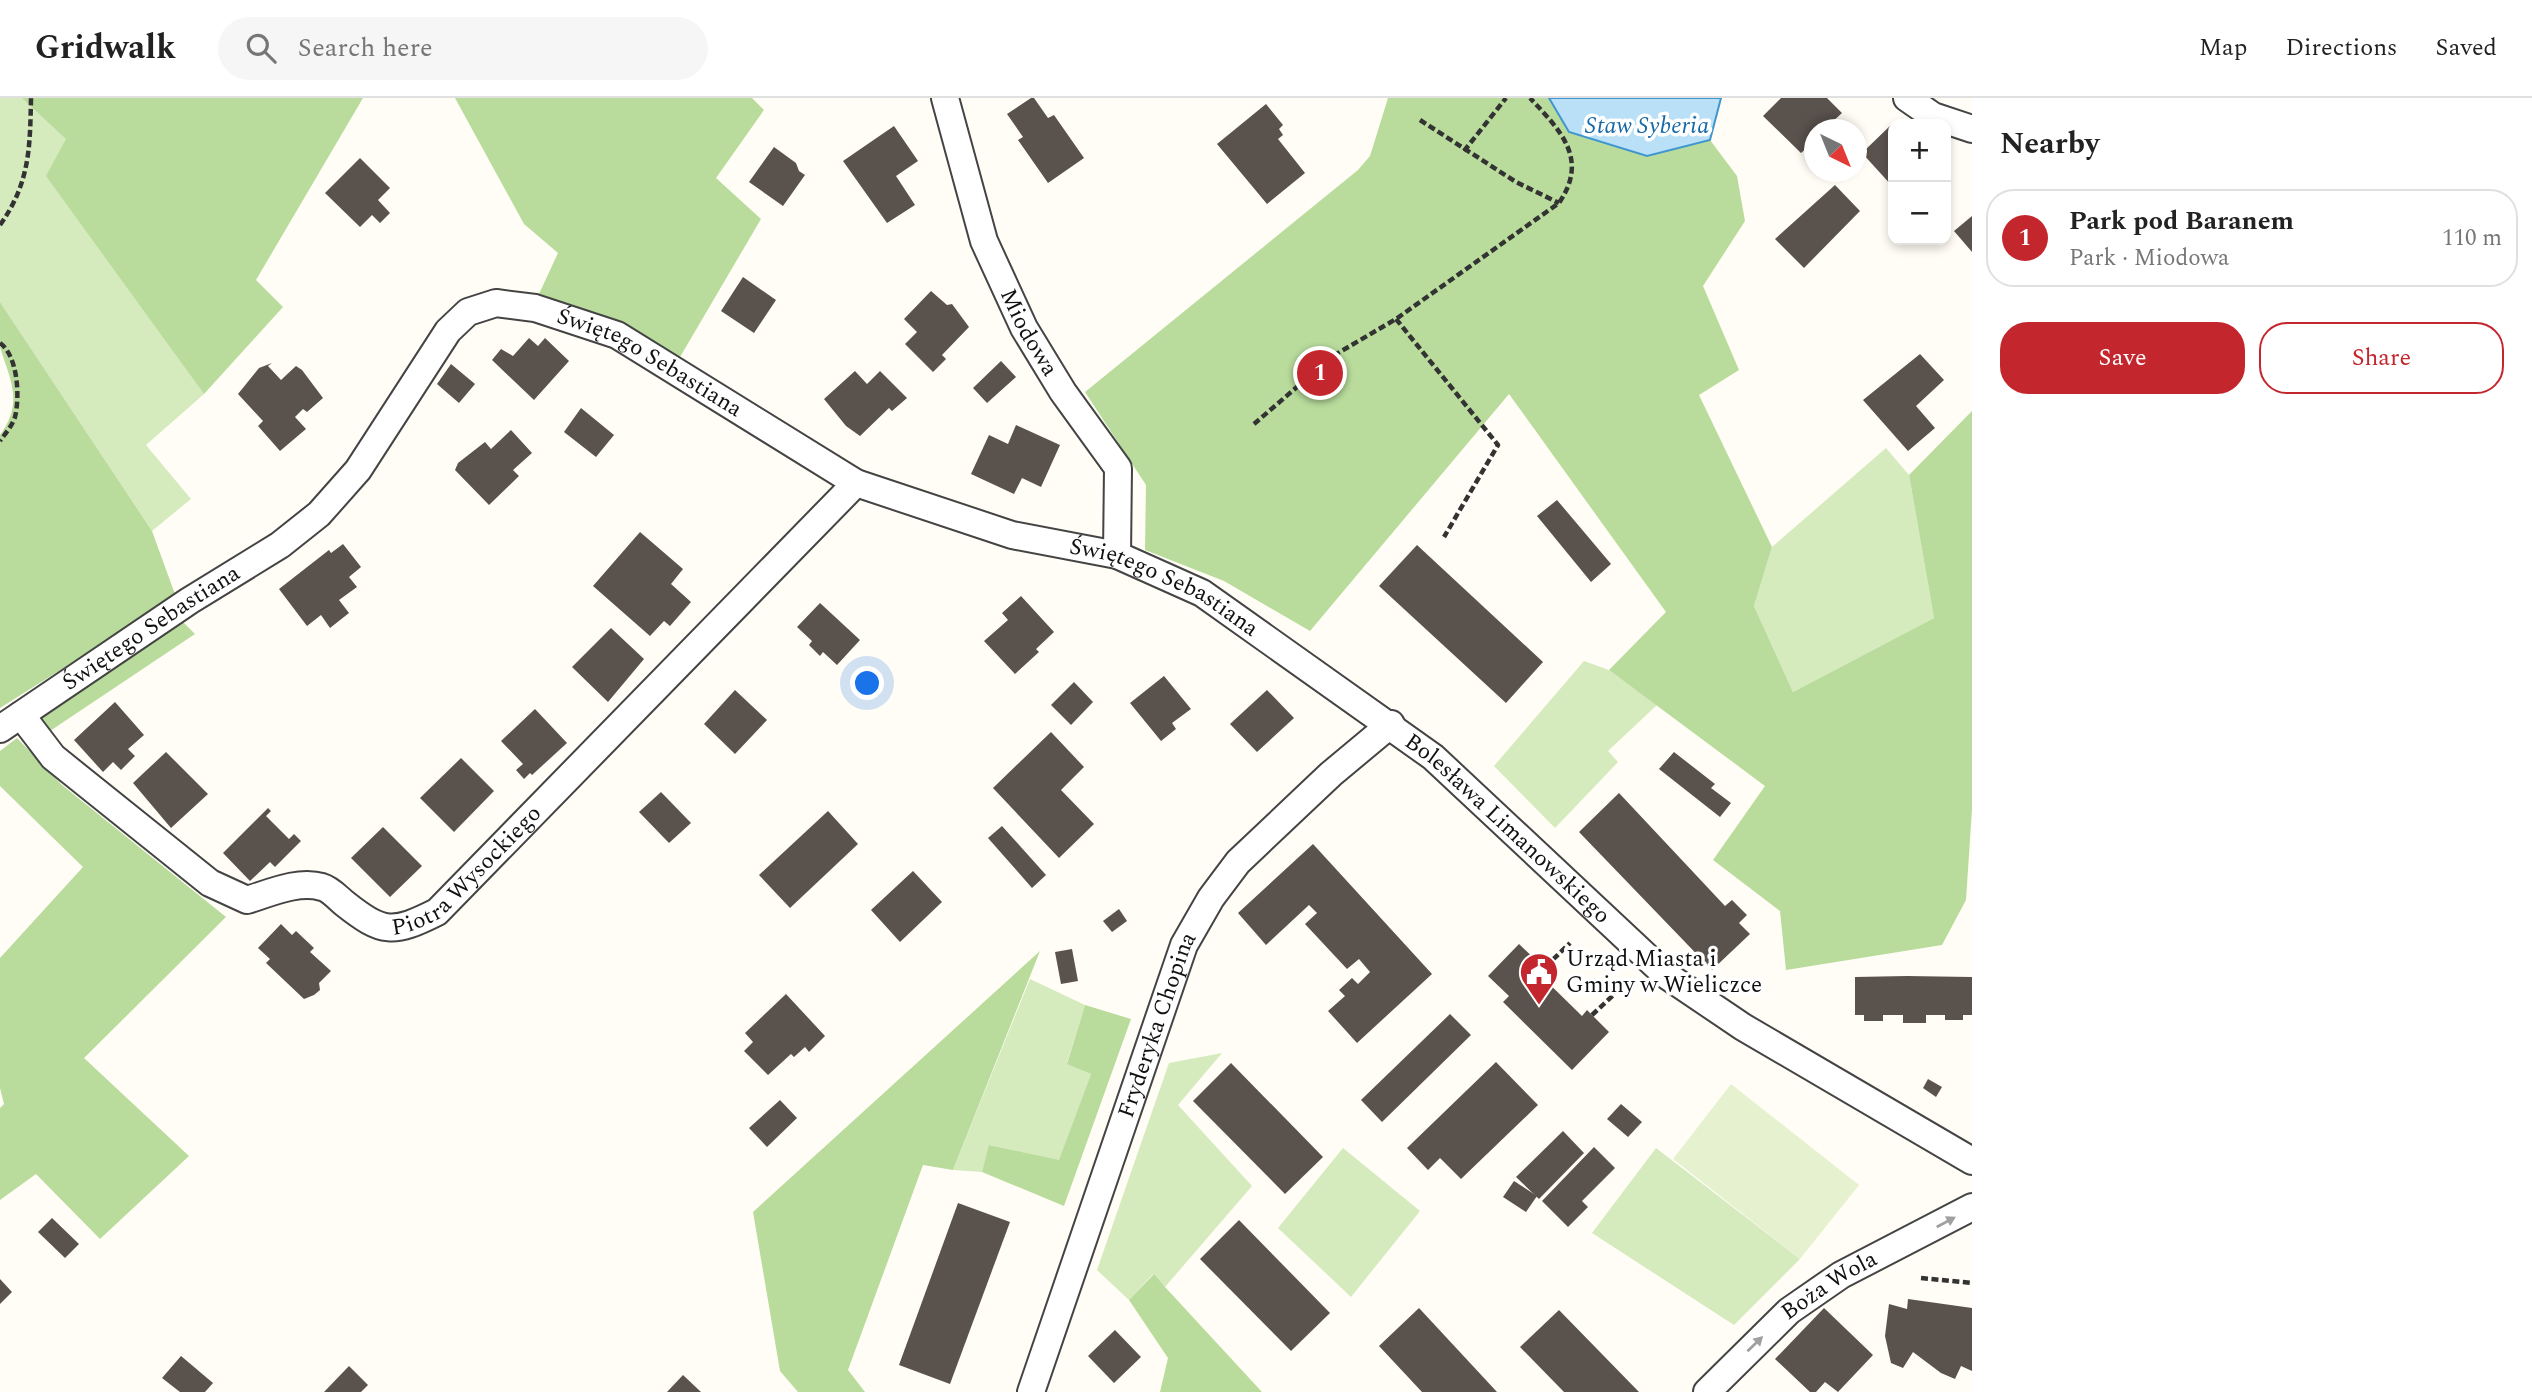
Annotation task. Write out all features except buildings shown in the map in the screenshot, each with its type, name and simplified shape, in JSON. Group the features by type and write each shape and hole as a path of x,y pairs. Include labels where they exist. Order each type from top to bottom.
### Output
{"street":[{"name":"Miodowa","path":"945,98 984,241 1024,328 1059,386 1118,468 1117,555"},
{"path":"1907,98 1933,116 1972,129"},
{"name":"Świętego Sebastiana","path":"11,722 190,601 280,545 319,514 358,470 448,331 468,312 496,303 535,307 617,335 856,483 1012,534 1117,555 1202,593 1391,724"},
{"name":"Piotra Wysockiego","path":"11,722 210,883 247,900 283,888 307,885 325,887 372,925 405,928 437,912 856,483"},
{"name":"Bolesława Limanowskiego","path":"1391,724 1433,757 1665,975 1743,1027 1972,1161"},
{"name":"Fryderyka Chopina","path":"1031,1392 1184,945 1211,898 1238,862 1331,774 1391,724"},
{"name":"Boża Wola","path":"1707,1392 1800,1304 1842,1275 1972,1207"}],"path":[{"path":"0,225 20,191 28,168 31,98"},
{"path":"1464,151 1506,98"},
{"path":"1254,424 1333,356 1396,319 1559,203 1569,188 1571,150 1557,127 1530,98"},
{"path":"1420,120 1464,151 1559,203"},
{"path":"1396,319 1498,445 1444,537"},
{"path":"0,343 14,369 17,395 15,417 0,441"},
{"path":"1538,974 1570,943"},
{"path":"1592,1015 1620,989"},
{"path":"1921,1278 1972,1283"}],"green space":[{"path":"0,98 279,98 81,221 204,394 146,445 191,499 152,531 0,302"},
{"path":"22,98 363,98 256,280 283,307 204,394 46,176 66,139"},
{"path":"455,98 752,98 764,110 716,178 761,219 680,357 620,323 538,296 558,253 524,224"},
{"path":"1388,98 1549,98 1569,132 1647,156 1710,140 1737,176 1745,221 1703,286 1739,370 1699,395 1772,547 1754,606 1793,692 1934,618 1909,475 1972,411 1972,809 1966,900 1942,945 1786,970 1780,911 1713,860 1765,786 1609,670 1666,612 1509,394 1310,631 1224,581 1145,550 1146,485 1085,392 1358,170 1370,156"},
{"path":"0,302 152,531 176,597 0,708 0,435 12,412 13,391 0,347"},
{"path":"1886,448 1909,475 1934,618 1793,692 1754,606 1772,547"},
{"path":"182,621 195,634 47,733 36,720"},
{"path":"1584,661 1609,670 1657,705 1608,751 1618,762 1555,828 1494,766"},
{"path":"17,738 62,785 226,917 84,1058 189,1156 100,1239 36,1174 0,1200 0,1108 4,1104 0,1088 0,958 83,867 0,786 0,751"},
{"path":"1040,951 953,1170 923,1165 848,1370 865,1392 798,1392 780,1371 753,1212"},
{"path":"1030,979 1085,1005 1067,1063 1091,1074 1059,1161 990,1145 982,1172 953,1170"},
{"path":"1085,1005 1131,1019 1064,1206 982,1172 989,1145 1059,1160 1091,1074 1067,1064"},
{"path":"1222,1053 1178,1105 1252,1186 1165,1287 1153,1274 1129,1300 1097,1270 1169,1063"},
{"path":"1731,1084 1859,1185 1800,1259 1673,1159"},
{"path":"1343,1148 1420,1211 1351,1297 1278,1228"},
{"path":"1656,1148 1800,1259 1734,1325 1592,1233"},
{"path":"1154,1274 1262,1392 1160,1392 1168,1358 1129,1300"}],"water":[{"name":"Staw Syberia","path":"1549,98 1721,98 1710,140 1647,156 1569,132"}],"place":[{"name":"Park pod Baranem","path":"1320,373"},
{"name":"Urząd Miasta i Gminy w Wieliczce","path":"1539,1006"}]}
